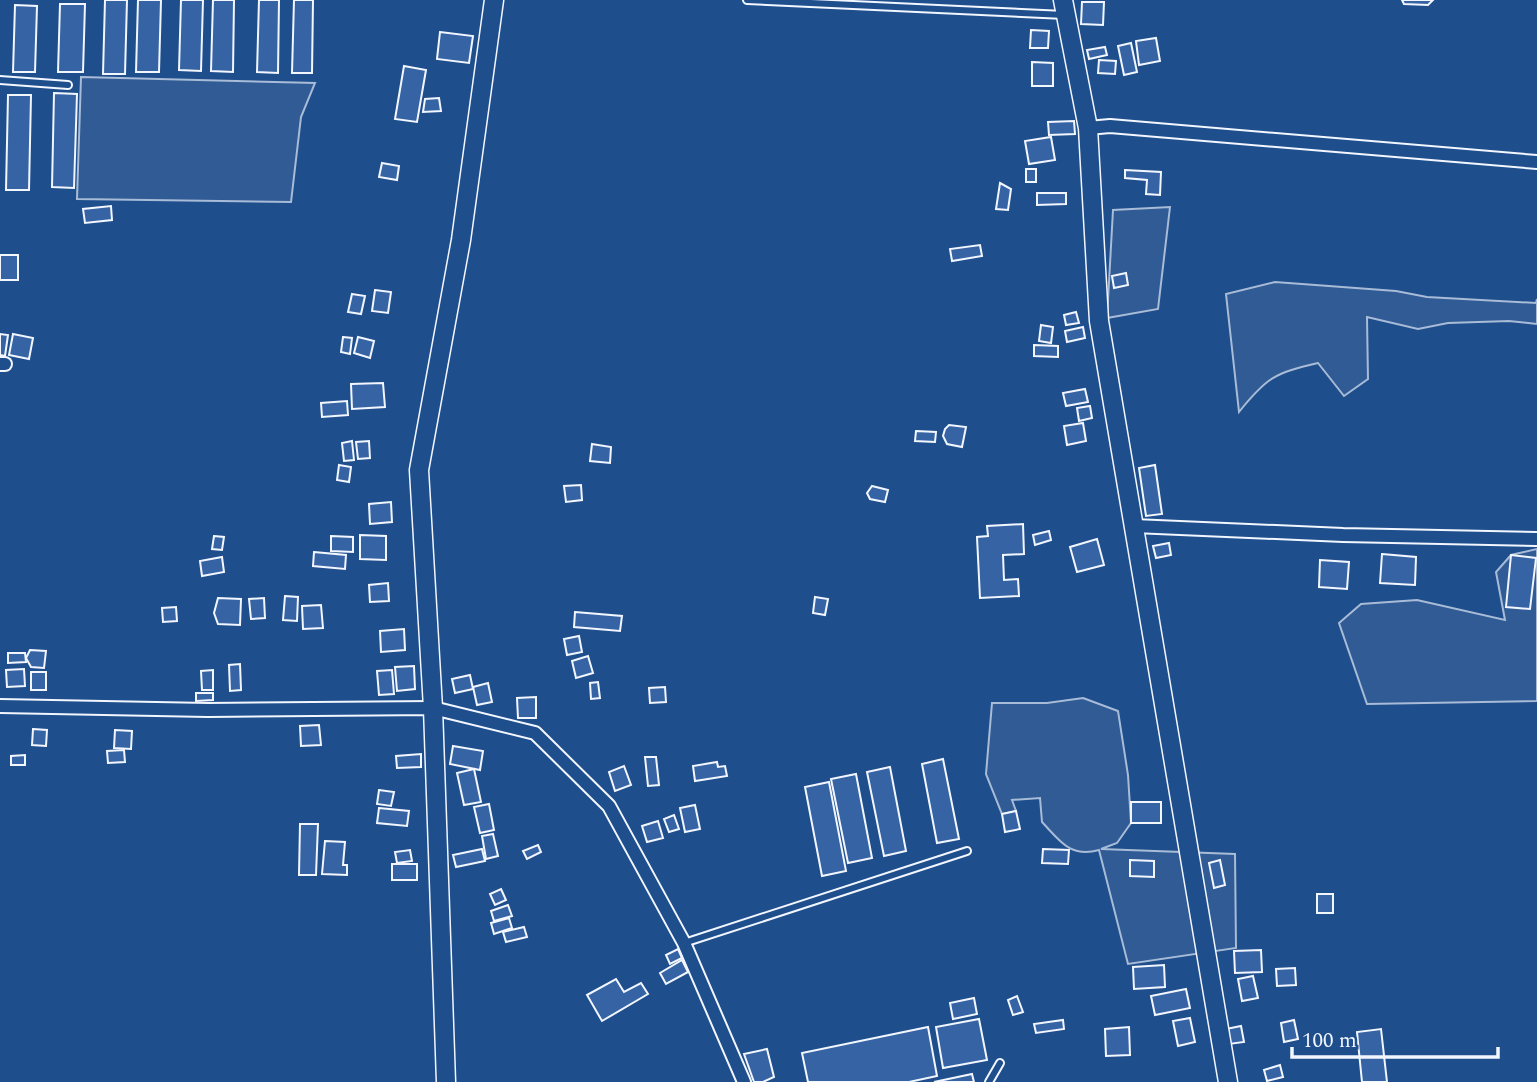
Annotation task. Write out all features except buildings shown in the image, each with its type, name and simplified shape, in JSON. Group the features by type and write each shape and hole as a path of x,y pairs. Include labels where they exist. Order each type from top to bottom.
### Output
{"street":[{"path":"446,1082 433,708 419,470 461,240 494,0"},
{"path":"1065,7 1088,128 1099,321 1228,1082"},
{"path":"1088,128 1110,126 1537,162"},
{"path":"1134,526 1536,540"},
{"path":"0,706 208,710 433,708 535,733 609,806 684,943 744,1082"}],"lane":[{"path":"747,0 1065,7"},
{"path":"0,80 68,85"},
{"path":"684,943 967,851"},
{"path":"989,1082 1000,1063"}],"shaded area":[{"path":"81,77 315,83 301,117 291,202 77,199"},
{"path":"1170,207 1158,309 1107,318 1113,210"},
{"path":"1275,282 1396,291 1427,297 1536,303 1537,299 1537,324 1509,321 1448,323 1418,329 1367,317 1368,379 1344,396 1318,363 1273,378 1257,391 1239,412 1226,294"},
{"path":"1537,549 1537,701 1367,704 1339,623 1361,604 1417,600 1505,620 1496,572 1511,555"},
{"path":"1083,698 1118,711 1128,775 1131,823 1117,843 1101,849 1235,854 1236,948 1128,964 1099,850 1080,852 1060,841 1042,822 1040,798 1012,800 1016,811 1002,814 986,774 992,703 1047,703"}]}
